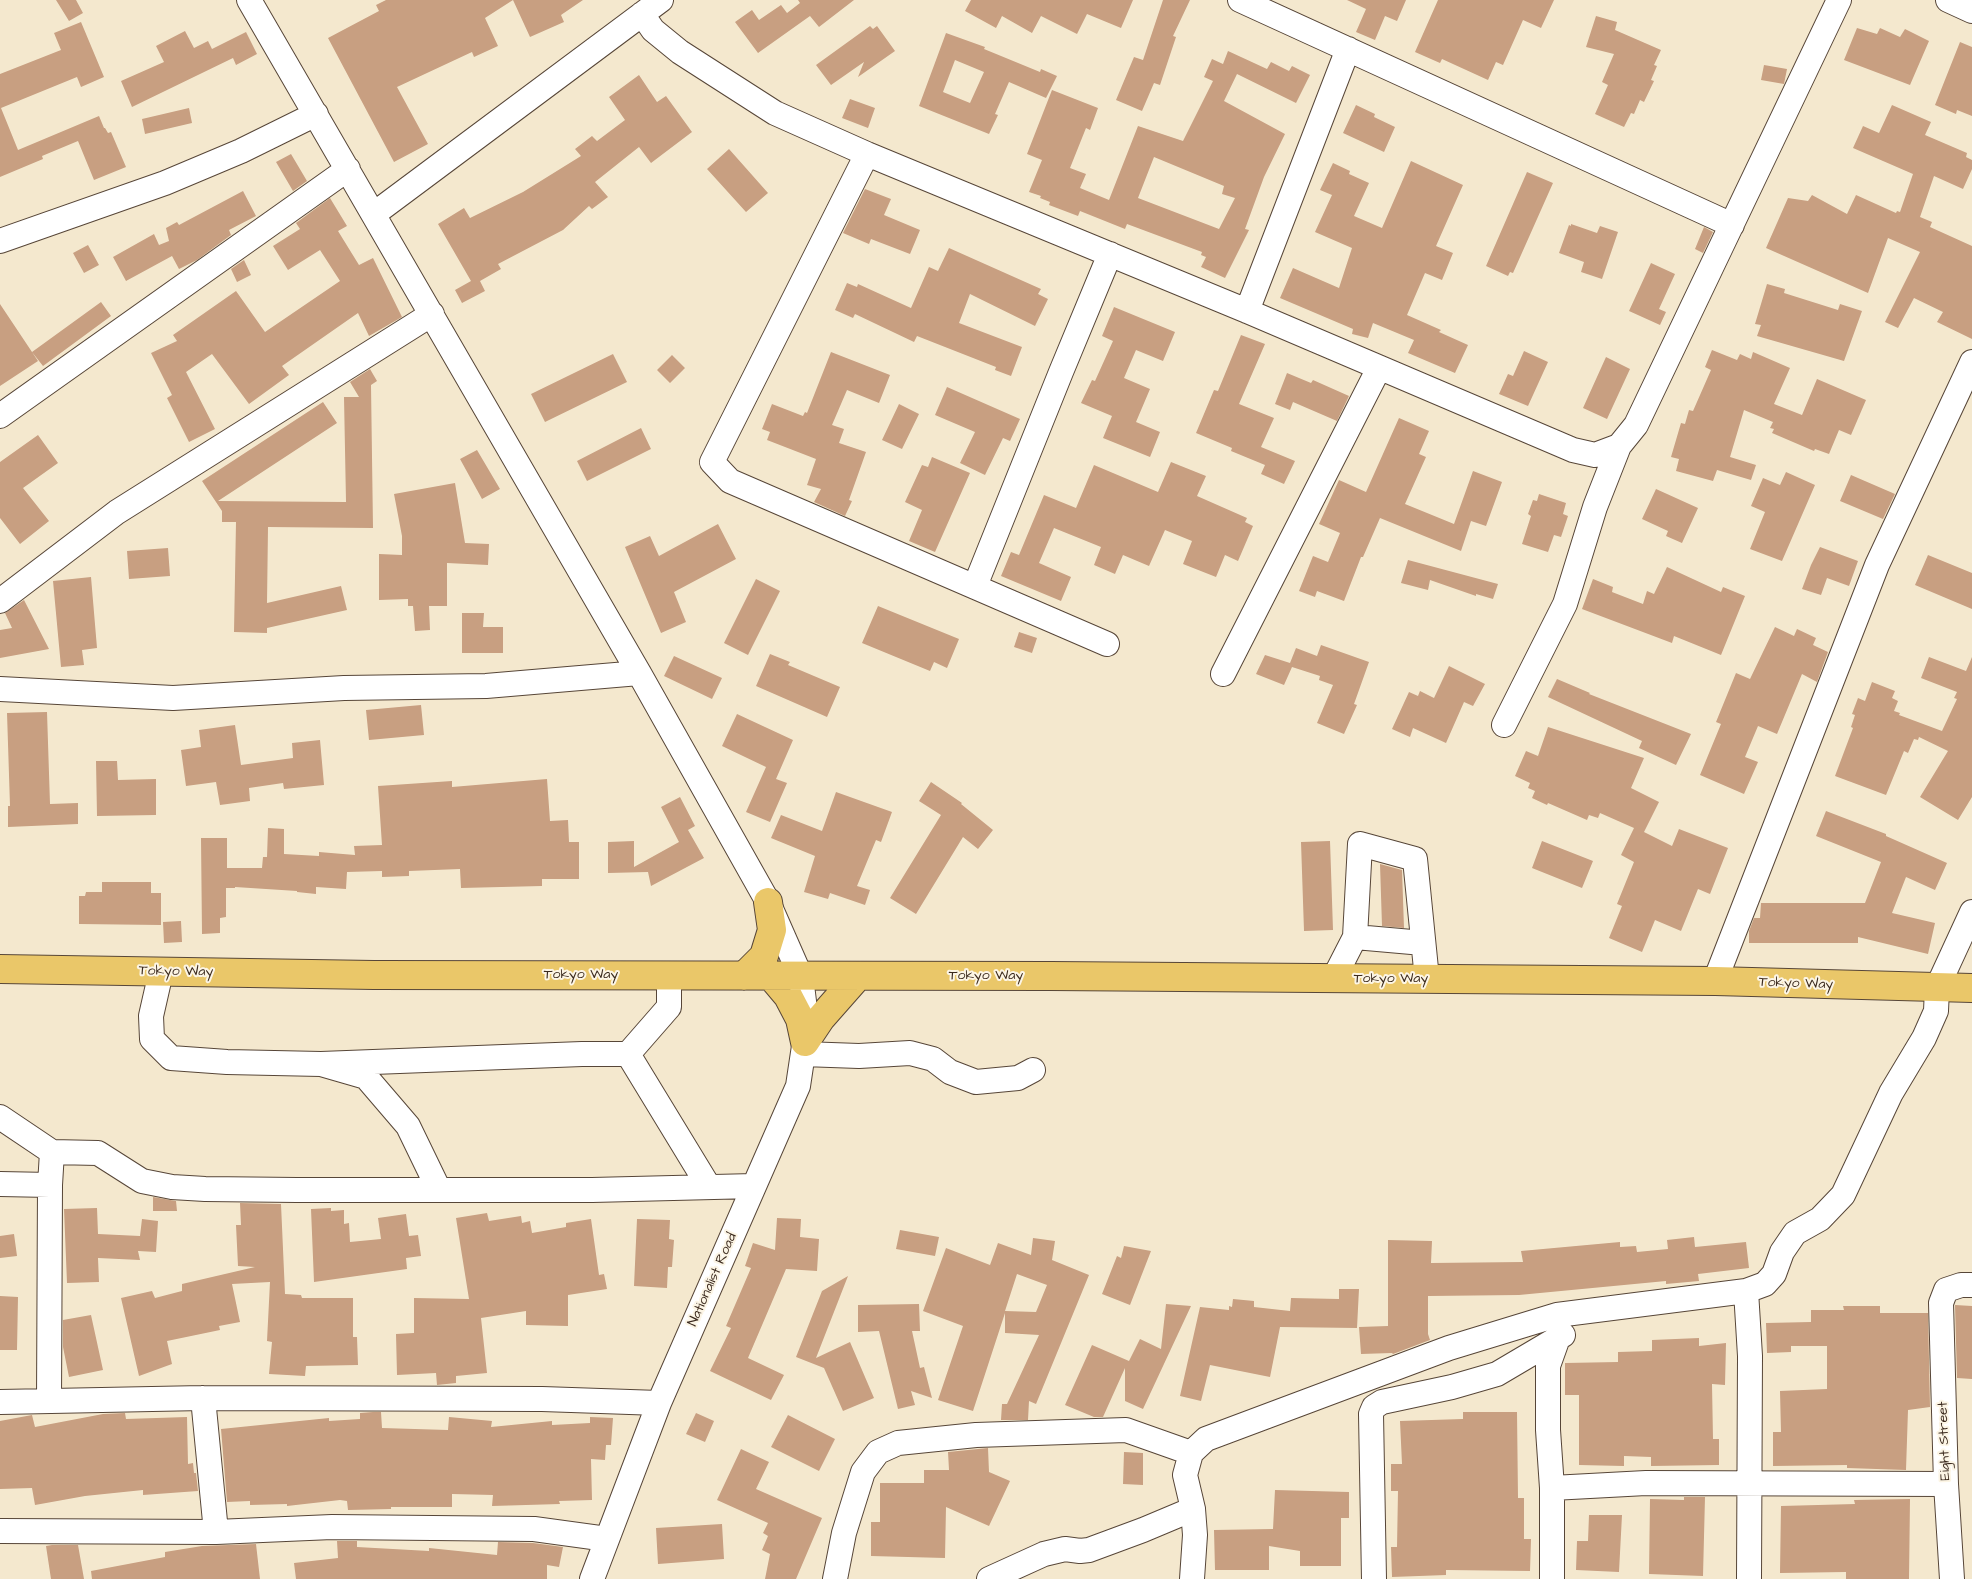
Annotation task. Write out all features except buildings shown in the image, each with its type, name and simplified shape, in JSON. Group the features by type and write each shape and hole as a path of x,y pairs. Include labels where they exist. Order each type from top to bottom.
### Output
{"main road":[{"path":"744,976 764,956 770,939 772,930 768,902"},
{"name":"Tokyo Way","path":"0,969 374,975 1714,981 1972,988"},
{"path":"804,1048 826,1011 858,976"},
{"path":"772,977 788,996 800,1019 804,1048"}],"street":[{"name":"Nationalist Road","path":"250,0 639,673 768,902 801,977 807,1026 798,1086 659,1403 592,1579"},
{"path":"374,214 661,0"},
{"path":"1240,0 1732,225"},
{"path":"1504,725 1565,604 1595,507 1619,446 1636,425 1644,411 1839,0"},
{"path":"1948,0 1972,11"},
{"path":"642,14 654,30 680,52 775,113 867,154 1247,311 1573,450 1595,455 1619,446"},
{"path":"1247,311 1348,49"},
{"path":"0,241 165,183 241,151 316,114"},
{"path":"867,154 712,462 730,482 1107,644"},
{"path":"0,416 348,170"},
{"path":"975,586 1110,254"},
{"path":"0,601 117,512 432,314"},
{"path":"1714,981 1878,565 1972,362"},
{"path":"1223,674 1379,368"},
{"path":"0,689 173,698 344,688 486,686 639,673"},
{"path":"1334,978 1355,937 1360,844 1415,859 1427,979"},
{"path":"1192,1579 1195,1535 1185,1475 1191,1453 1206,1439 1449,1348 1557,1315 1746,1291 1765,1284 1774,1274 1782,1252 1795,1233 1820,1219 1843,1195 1891,1093 1924,1038 1936,1011 1937,988 1972,912"},
{"path":"1355,937 1423,943"},
{"path":"161,972 151,1016 152,1039 171,1058 227,1062 321,1064 628,1054 669,1008 670,976"},
{"path":"804,1048 859,1056 910,1053 933,1059 950,1072 976,1082 1018,1078 1033,1070"},
{"path":"628,1054 709,1187"},
{"path":"321,1064 366,1077 408,1126 439,1190"},
{"path":"0,1117 52,1152 98,1153 142,1181 172,1187 205,1189 592,1190 754,1186"},
{"path":"49,1401 50,1185 52,1152"},
{"path":"0,1184 50,1185"},
{"name":"Eight Street","path":"1952,1579 1946,1484 1941,1303 1946,1290 1961,1285 1972,1286"},
{"path":"1746,1291 1750,1356 1749,1579"},
{"path":"1374,1579 1371,1414 1374,1407 1382,1402 1452,1387 1497,1374 1577,1326 1636,1305"},
{"path":"1552,1579 1552,1488 1548,1430 1548,1366 1558,1338"},
{"path":"203,1398 216,1532"},
{"path":"0,1402 203,1398 542,1399 659,1403"},
{"path":"835,1579 844,1533 863,1472 878,1452 898,1443 976,1435 1126,1430 1191,1453"},
{"path":"1552,1488 1646,1483 1946,1484"},
{"path":"989,1579 1044,1554 1065,1549 1090,1550 1192,1509"},
{"path":"0,1531 216,1532 332,1527 534,1529 607,1539"}]}
